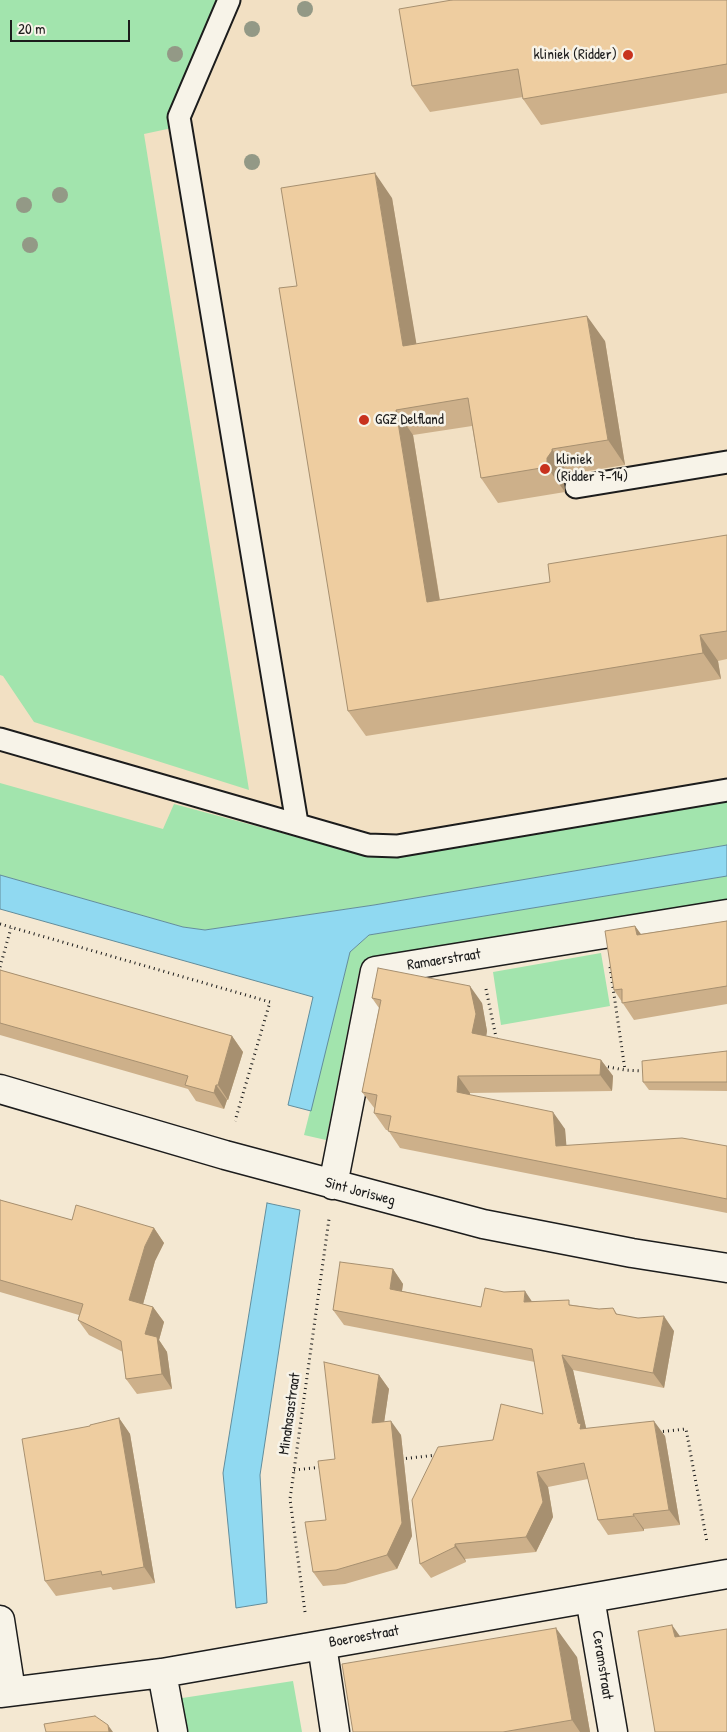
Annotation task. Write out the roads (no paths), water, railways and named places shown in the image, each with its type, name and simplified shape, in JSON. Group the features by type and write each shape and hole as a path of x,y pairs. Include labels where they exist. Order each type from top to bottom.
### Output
{"street":[{"name":"Ramaerstraat","path":"333,1185 375,971 727,914"},
{"name":"Sint Jorisweg","path":"0,1089 225,1155 483,1224 632,1253 727,1268"},
{"name":"Boeroestraat","path":"6,1692 162,1672 720,1575"},
{"name":"Ceramstraat","path":"590,1598 613,1732"},
{"path":"0,1620 6,1692"},
{"path":"316,1646 334,1732"},
{"path":"162,1672 173,1732"}],"lane":[{"path":"229,0 179,117 297,824"},
{"path":"576,486 727,462"},
{"path":"0,739 368,845 397,846 727,790"}],"water":[{"path":"727,845 727,876 369,935 350,952 311,1111 288,1105 313,997 0,909 0,875 183,927 205,930 374,905"},
{"path":"267,1203 300,1210 260,1475 267,1603 236,1608 223,1473"}],"place":[{"name":"kliniek (Ridder)","path":"628,55"},
{"name":"GGZ Delfland","path":"364,420"},
{"name":"kliniek (Ridder 7-14)","path":"545,469"}]}
